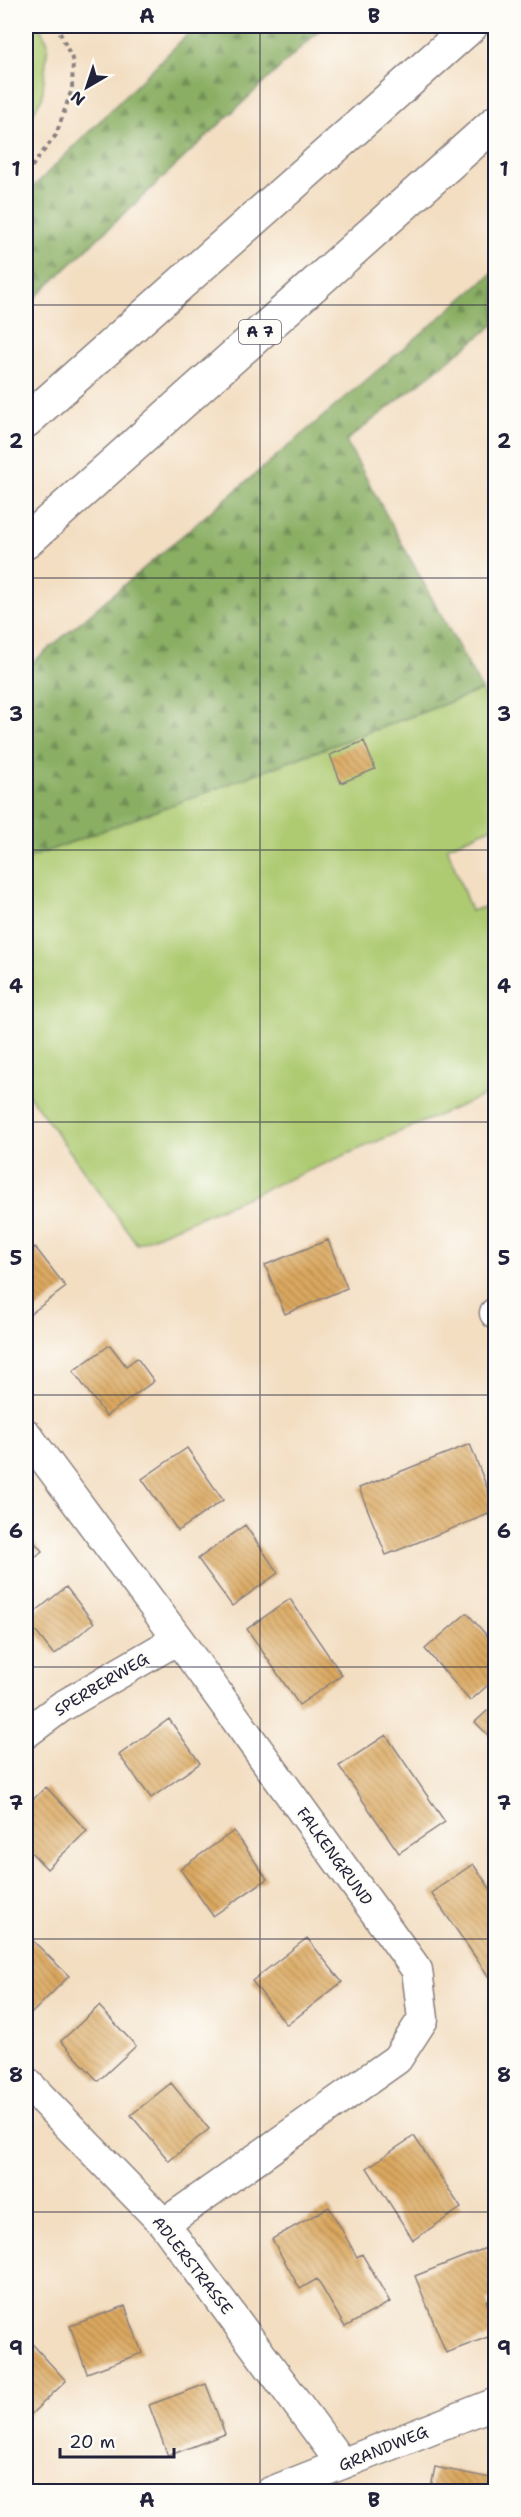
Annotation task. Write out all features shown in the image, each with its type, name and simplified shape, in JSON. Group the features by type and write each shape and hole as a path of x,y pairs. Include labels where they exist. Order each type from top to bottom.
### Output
{"highway":[{"path":"26,421 471,26"},
{"name":"A 7","path":"26,542 495,122"}],"street":[{"name":"FALKENGRUND","path":"26,1434 178,1638 417,1970 423,2019 397,2059 164,2224"},
{"name":"SPERBERWEG","path":"26,1732 61,1707 178,1638"},
{"name":"ADLERSTRASSE","path":"26,2082 164,2224 342,2464"},
{"name":"GRANDWEG","path":"271,2492 495,2403"}],"path":[{"path":"26,174 56,135 72,89 73,61 57,26"}],"green space":[{"path":"26,26 39,26 48,43 42,98 26,125"},
{"path":"178,26 324,26 26,306 26,194 190,32"},
{"path":"495,271 495,324 346,441 482,690 26,859 26,668"},
{"path":"482,690 495,720 495,826 447,847 471,911 495,904 495,1091 137,1244 26,1091 26,859"}],"building":[{"path":"364,741 375,769 341,783 330,755"},
{"path":"328,1240 347,1288 285,1314 265,1265"},
{"path":"35,1247 66,1287 29,1315 26,1310 26,1254"},
{"path":"110,1345 126,1366 137,1358 154,1381 106,1416 73,1371"},
{"path":"470,1444 496,1511 386,1555 359,1488"},
{"path":"187,1448 223,1500 178,1531 142,1479"},
{"path":"245,1525 278,1573 232,1606 198,1559"},
{"path":"26,1532 42,1551 26,1566"},
{"path":"66,1587 94,1623 54,1655 26,1619"},
{"path":"290,1599 342,1675 299,1705 247,1629"},
{"path":"467,1613 496,1646 496,1678 470,1701 425,1649"},
{"path":"496,1703 496,1743 475,1722"},
{"path":"169,1719 200,1763 151,1798 119,1755"},
{"path":"386,1735 445,1822 399,1853 339,1766"},
{"path":"46,1787 87,1831 47,1869 26,1847 26,1806"},
{"path":"234,1831 267,1879 213,1916 180,1869"},
{"path":"473,1864 496,1897 496,1973 489,1977 431,1893"},
{"path":"28,1936 69,1976 32,2013 26,2006 26,1939"},
{"path":"307,1938 342,1982 287,2025 252,1981"},
{"path":"99,2006 136,2046 98,2081 61,2041"},
{"path":"171,2083 209,2129 169,2161 131,2115"},
{"path":"414,2136 461,2208 413,2240 367,2168"},
{"path":"329,2207 357,2257 362,2254 390,2302 345,2327 317,2279 300,2289 272,2239"},
{"path":"486,2248 496,2271 496,2297 486,2301 496,2324 496,2334 446,2353 415,2276"},
{"path":"125,2306 142,2353 87,2373 70,2326"},
{"path":"26,2337 66,2381 26,2419"},
{"path":"206,2384 225,2434 168,2456 149,2405"},
{"path":"435,2467 496,2479 496,2492 430,2492"}]}
